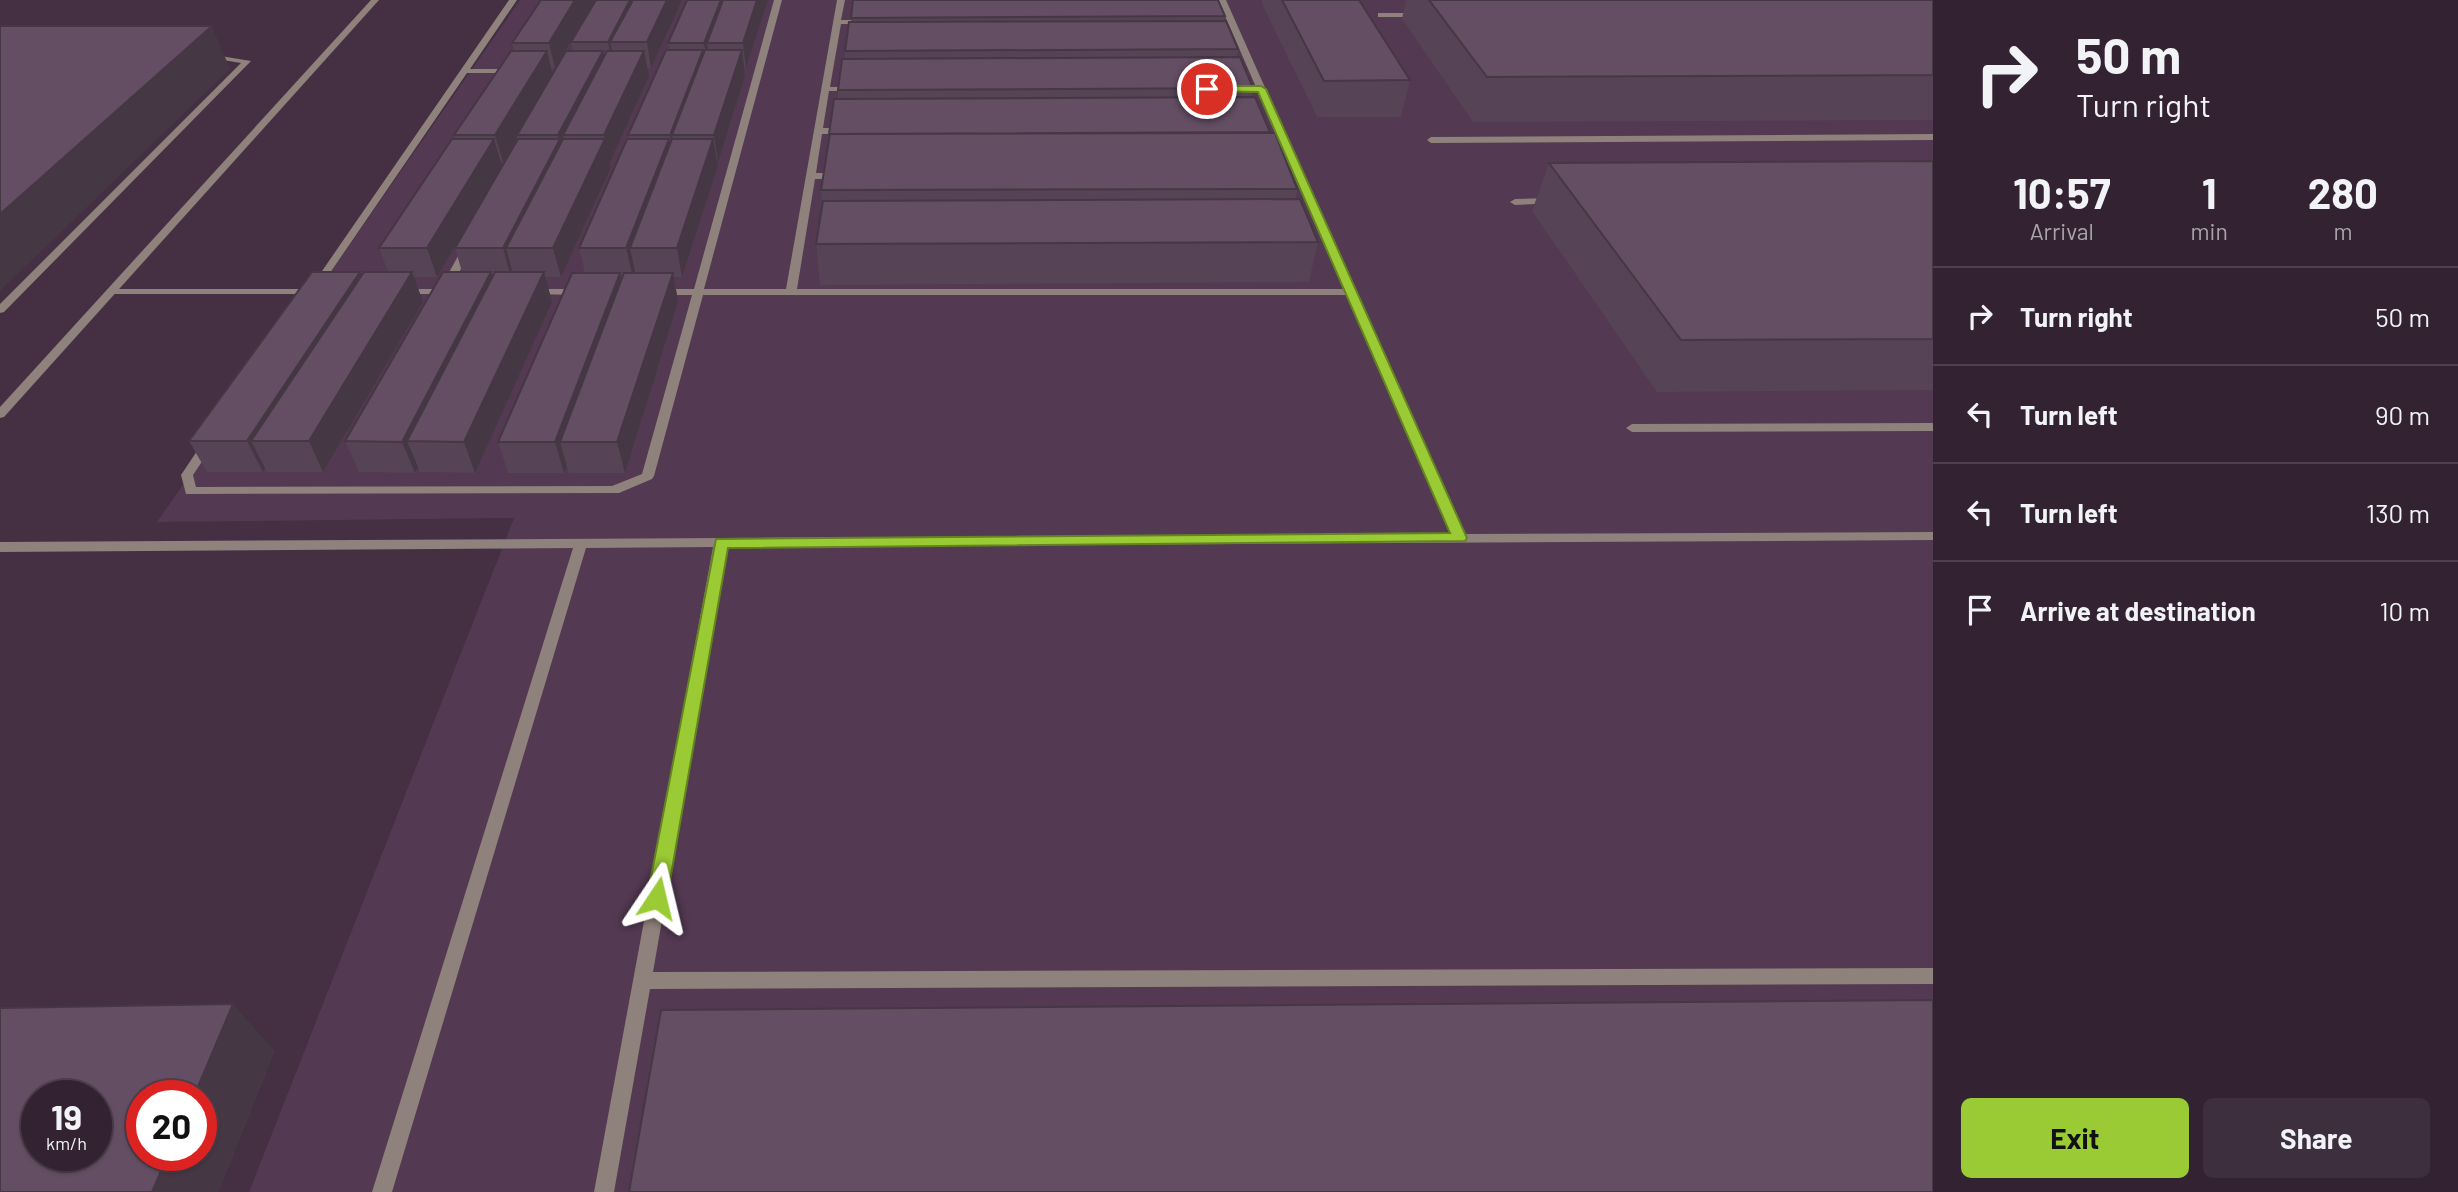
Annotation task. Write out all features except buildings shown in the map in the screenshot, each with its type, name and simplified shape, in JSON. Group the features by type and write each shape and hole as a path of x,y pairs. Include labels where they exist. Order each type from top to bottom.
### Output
{"street":[{"path":"3,408 375,0"},
{"path":"304,304 513,0"},
{"path":"218,429 187,475 191,491 614,490 648,476 696,292 778,0"},
{"path":"791,292 841,0"},
{"path":"1222,0 1459,538"},
{"path":"1381,15 1436,15"},
{"path":"1217,21 1231,20"},
{"path":"838,22 878,22"},
{"path":"0,310 247,61 219,55 192,55"},
{"path":"464,71 527,71"},
{"path":"744,72 758,72"},
{"path":"826,89 867,89"},
{"path":"1247,89 1261,89"},
{"path":"1265,130 1279,130"},
{"path":"819,131 861,131"},
{"path":"1431,140 1933,137"},
{"path":"1285,174 1299,174"},
{"path":"811,176 853,176"},
{"path":"1515,202 1571,201"},
{"path":"443,292 476,231"},
{"path":"573,292 578,280"},
{"path":"111,292 325,292"},
{"path":"391,292 456,292"},
{"path":"521,292 601,292"},
{"path":"641,292 1351,292"},
{"path":"1632,428 1933,427"},
{"path":"0,547 1933,536"},
{"path":"382,1192 581,543"},
{"path":"604,1192 722,543"},
{"path":"642,981 1933,976"}],"shaded area":[{"path":"520,0 1933,0 1933,1192 249,1192 514,518 157,522"}],"route":[{"path":"657,898 722,543 1459,538 1261,89 1207,89"}]}
